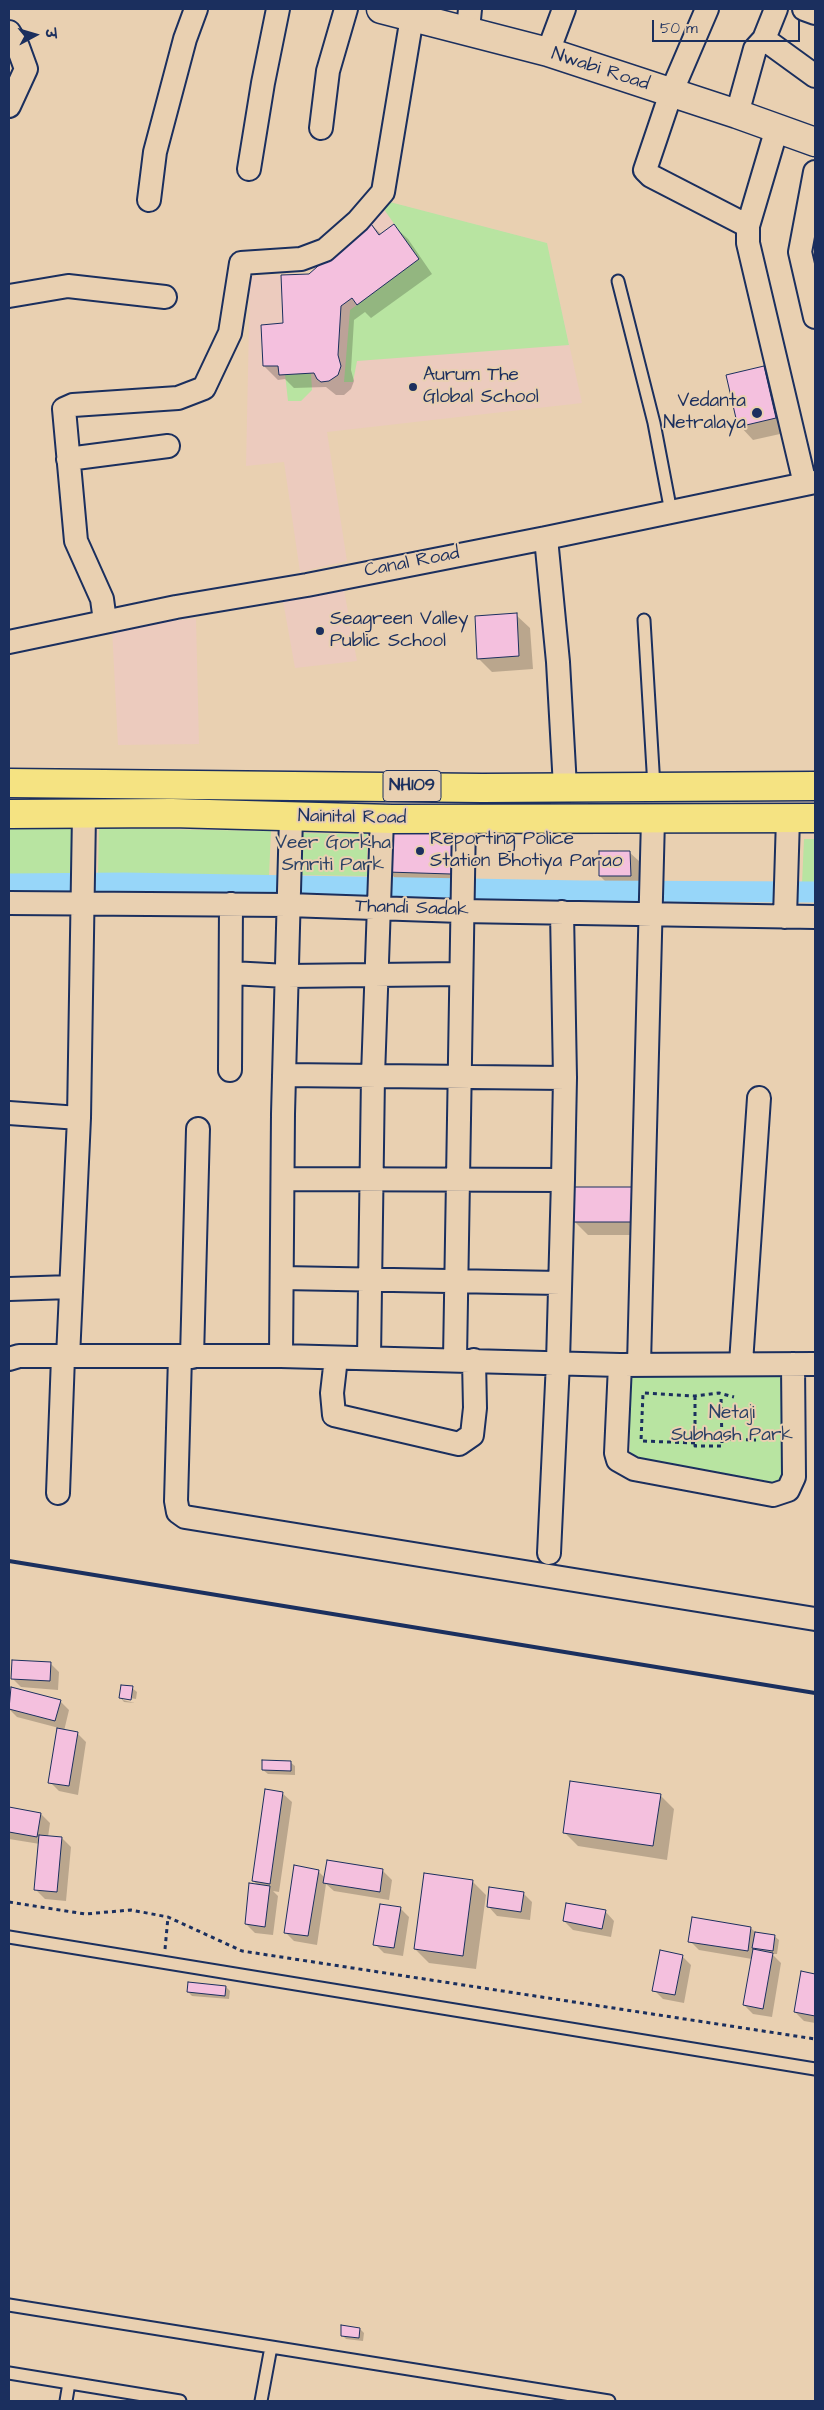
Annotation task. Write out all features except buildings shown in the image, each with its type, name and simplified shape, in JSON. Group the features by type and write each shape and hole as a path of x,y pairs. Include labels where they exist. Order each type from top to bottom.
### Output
{"highway":[{"name":"Nainital Road","path":"9,782 464,787 815,786"},
{"path":"464,787 464,819"},
{"name":"Nainital Road","path":"9,814 382,819 815,818"}],"street":[{"path":"149,200 155,152 185,39 196,9"},
{"path":"249,169 263,83 278,9"},
{"path":"321,128 328,71 346,9"},
{"name":"Nwabi Road","path":"381,9 412,17 469,19 548,52 815,142"},
{"path":"548,52 564,9"},
{"path":"707,9 671,92 645,170 651,176 748,226"},
{"path":"736,114 755,49 764,39 776,9"},
{"path":"804,9 815,13"},
{"path":"105,621 102,599 76,540 64,409 73,405 178,398 204,388 230,333 242,263 301,259 325,250 358,221 383,192 412,17"},
{"path":"9,32 18,47 26,69 9,106"},
{"path":"764,39 815,76"},
{"path":"777,128 748,226 748,243 810,483"},
{"path":"815,172 800,252 815,316"},
{"path":"9,296 68,286 165,297"},
{"path":"68,459 168,446"},
{"name":"Canal Road","path":"9,642 105,621 546,538 810,483"},
{"path":"546,538 558,662 565,787"},
{"path":"58,1494 79,1118 84,814"},
{"path":"282,1356 284,1075 291,817"},
{"path":"653,818 630,1364 616,1453 618,1460 634,1469 773,1495 788,1490 794,1477 793,1364"},
{"path":"786,900 788,818"},
{"path":"369,1358 372,1076 382,819"},
{"path":"336,1358 332,1393 334,1415 459,1444 472,1435 475,1408 464,1360 456,1282 460,1179 464,819"},
{"name":"Thandi Sadak","path":"9,903 83,891 231,904 289,892 462,897 562,912 651,900 786,900 815,917"},
{"path":"230,1070 231,904"},
{"path":"549,1553 558,1362 563,1180 565,1078 562,912"},
{"path":"231,973 287,976 461,974"},
{"path":"284,1075 565,1078"},
{"path":"741,1363 759,1098"},
{"path":"9,1114 79,1118"},
{"path":"198,1129 176,1501 178,1512 185,1517 815,1619"},
{"path":"283,1179 563,1180"},
{"path":"282,1278 560,1283"},
{"path":"9,1289 71,1287"},
{"path":"9,1359 18,1356 282,1356 630,1364 815,1364"}],"lane":[{"path":"618,281 654,423 672,512"},
{"path":"644,620 654,787"},
{"path":"9,1937 815,2069"},
{"path":"9,2305 580,2399 610,2401"},
{"path":"261,2401 271,2347"},
{"path":"9,2373 147,2399 180,2401"},
{"path":"66,2401 69,2384"}],"path":[{"path":"721,1395 722,1446 695,1446 695,1443 641,1441 643,1393 695,1396 711,1393 734,1397"},
{"path":"695,1396 695,1443"},
{"path":"722,1439 756,1440"},
{"path":"9,1902 85,1914 131,1910 168,1917 242,1950 815,2040"},
{"path":"163,1962 168,1917"}],"shaded area":[{"name":"Aurum The Global School","path":"390,202 547,243 582,403 327,432 347,561 300,572 284,462 246,466 250,276 309,274"},
{"name":"Seagreen Valley Public School","path":"344,590 357,661 295,668 283,601"},
{"path":"196,618 199,744 118,745 112,628"}],"green space":[{"path":"390,202 547,243 569,345 357,361 353,382 344,382 350,310 419,259 383,208"},
{"path":"311,373 312,390 301,401 288,401 285,374"},
{"path":"9,825 74,825 73,874 9,874"},
{"path":"99,828 271,831 269,876 98,874"},
{"name":"Veer Gorkha Smriti Park","path":"299,833 367,834 367,876 299,875"},
{"path":"804,839 815,839 815,884 802,884"},
{"name":"Netaji Subhash Park","path":"630,1375 784,1377 783,1484 630,1457"}],"waterway":[{"path":"9,884 124,883 583,891 815,892"}],"railway":[{"path":"9,1561 815,1693"}],"place":[{"name":"Aurum The Global School","path":"413,387"},
{"name":"Vedanta Netralaya","path":"757,413"},
{"name":"Seagreen Valley Public School","path":"320,631"},
{"name":"Reporting Police Station Bhotiya Parao","path":"420,851"}]}
